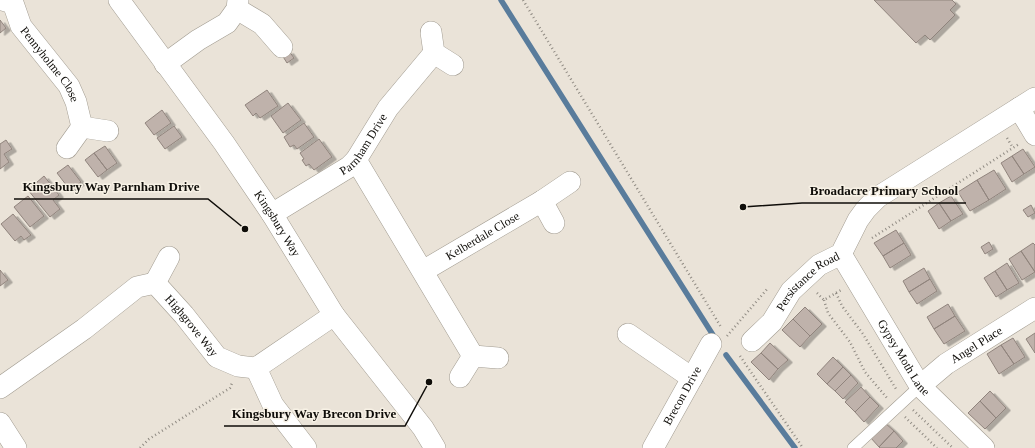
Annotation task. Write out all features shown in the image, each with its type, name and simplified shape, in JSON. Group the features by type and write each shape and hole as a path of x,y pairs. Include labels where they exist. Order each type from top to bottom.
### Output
{"street":[{"name":"Kingsbury Way","path":"119,0 224,143 272,214 334,315 423,428 435,448"},
{"name":"Pennyholme Close","path":"11,1 21,26 69,86 76,102 82,126"},
{"path":"165,64 198,40 227,23 237,5 262,24 282,48"},
{"path":"431,32 434,53 453,65"},
{"name":"Parnham Drive","path":"272,214 349,167 356,160 388,108 434,53"},
{"path":"1027,103 1035,134"},
{"name":"Persistance Road","path":"744,346 772,322 791,291 819,265 841,254 858,220 878,197 1027,103"},
{"path":"67,148 82,126 108,131"},
{"path":"356,160 473,356"},
{"name":"Kelberdale Close","path":"423,271 542,201 570,182"},
{"path":"542,201 554,223"},
{"name":"Gypsy Moth Lane","path":"841,254 920,386 984,448"},
{"name":"Highgrove Way","path":"0,388 84,329 137,287 155,283 169,257"},
{"name":"Highgrove Way","path":"155,283 184,315 217,357 247,367"},
{"name":"Angel Place","path":"920,386 946,364 1035,308"},
{"path":"306,448 273,405 247,367 334,315"},
{"path":"628,334 692,378"},
{"name":"Brecon Drive","path":"653,448 692,378 722,337"},
{"path":"473,356 498,358"},
{"path":"460,376 473,356"},
{"path":"0,422 16,448"}],"lane":[{"path":"853,448 920,386"}],"path":[{"path":"523,0 722,337"},
{"path":"870,239 1035,134"},
{"path":"824,300 828,313 850,342 865,372 896,408 937,448"},
{"path":"744,346 803,448"},
{"path":"140,448 149,439 230,388 247,367"}],"building":[{"path":"874,0 952,0 956,4 950,10 955,15 930,40 925,35 916,43"},
{"path":"0,20 6,28 0,33"},
{"path":"289,51 294,58 287,63 282,55"},
{"path":"267,90 278,106 260,118 256,113 253,116 245,105"},
{"path":"288,103 301,120 283,133 271,116"},
{"path":"162,110 171,123 154,135 145,123"},
{"path":"304,123 314,137 297,149 294,145 290,147 284,137"},
{"path":"174,126 182,137 165,149 157,138"},
{"path":"319,139 332,157 314,170 309,164 306,166 300,153"},
{"path":"6,140 12,149 4,154 9,162 0,169 0,144"},
{"path":"105,146 117,163 107,170 94,153"},
{"path":"1023,149 1035,167 1024,174 1012,156"},
{"path":"94,153 107,170 98,177 85,160"},
{"path":"1012,156 1024,174 1012,182 1001,163"},
{"path":"68,165 81,182 70,190 57,173"},
{"path":"994,170 1006,189 989,200 977,180"},
{"path":"44,176 59,195 53,200 60,209 50,217 28,190"},
{"path":"977,180 989,200 970,211 958,192"},
{"path":"28,196 44,216 30,227 14,207"},
{"path":"951,196 963,214 951,221 939,203"},
{"path":"939,203 951,221 939,229 928,211"},
{"path":"1031,205 1035,213 1028,217 1023,210"},
{"path":"13,214 31,235 24,240 21,236 15,241 1,224"},
{"path":"896,230 904,243 883,256 874,243"},
{"path":"989,242 993,249 985,254 981,247"},
{"path":"904,243 911,255 890,268 883,256"},
{"path":"1033,243 1035,245 1035,272 1021,251"},
{"path":"1021,251 1035,272 1022,280 1009,259"},
{"path":"1007,263 1019,283 1007,290 995,271"},
{"path":"924,268 930,279 909,292 903,281"},
{"path":"0,270 8,280 0,286"},
{"path":"995,271 1007,290 996,297 984,278"},
{"path":"930,279 937,291 917,304 909,292"},
{"path":"948,304 955,316 934,329 927,317"},
{"path":"805,307 822,324 810,336 793,319"},
{"path":"955,316 965,331 944,344 934,329"},
{"path":"793,319 810,336 800,347 782,330"},
{"path":"1035,333 1035,353 1026,339"},
{"path":"1013,338 1025,357 1014,364 1001,345"},
{"path":"770,343 788,360 778,369 761,353"},
{"path":"1001,345 1014,364 999,374 987,354"},
{"path":"761,353 778,369 769,380 751,362"},
{"path":"833,357 843,367 827,384 817,374"},
{"path":"843,367 851,375 835,391 827,384"},
{"path":"851,375 858,383 843,399 835,391"},
{"path":"861,387 870,397 855,412 845,402"},
{"path":"990,391 1006,408 996,418 980,401"},
{"path":"870,397 879,406 864,422 855,412"},
{"path":"980,401 996,418 985,429 968,413"},
{"path":"884,422 894,431 879,447 870,437"},
{"path":"894,431 903,441 896,448 880,448 879,447"}],"waterway":[{"path":"501,0 713,335"},
{"path":"726,355 795,448"}],"place":[{"name":"Broadacre Primary School","path":"743,207"},
{"name":"Kingsbury Way Parnham Drive","path":"245,229"},
{"name":"Kingsbury Way Brecon Drive","path":"429,382"}]}
